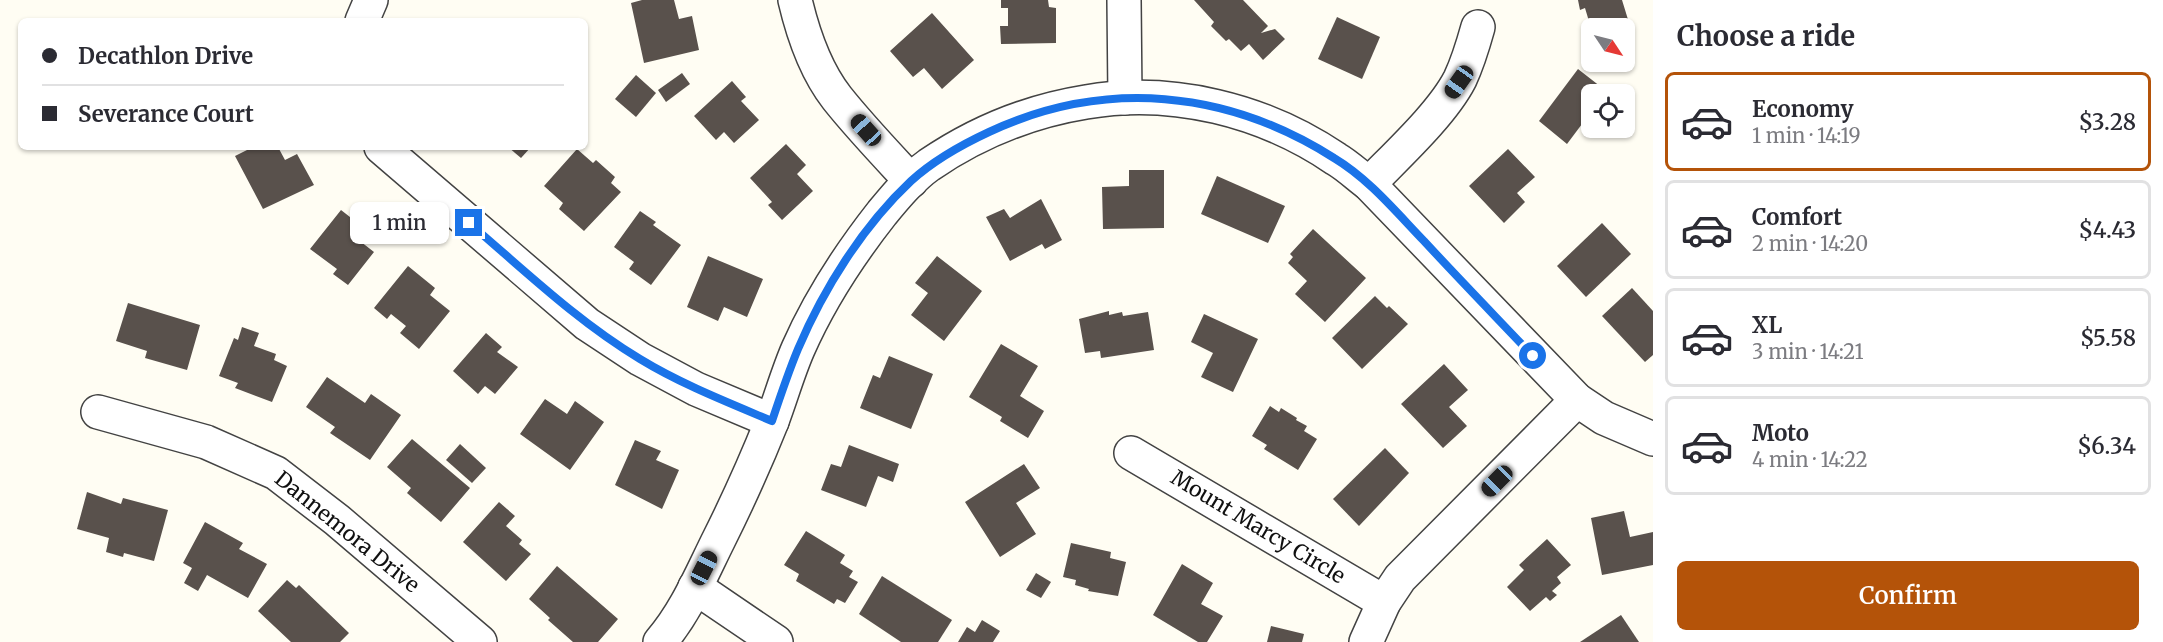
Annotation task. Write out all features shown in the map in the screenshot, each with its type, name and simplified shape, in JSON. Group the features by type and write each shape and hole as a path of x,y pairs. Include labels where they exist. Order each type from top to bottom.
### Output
{"street":[{"path":"363,18 371,0"},
{"path":"795,0 802,29 818,68 836,96 911,181"},
{"path":"1124,0 1125,98"},
{"path":"1369,184 1440,108 1459,82 1478,27"},
{"path":"660,642 677,623 733,511 772,421 798,349 825,295 857,244 911,181 928,166 971,140 1016,119 1062,105 1125,98 1158,98 1205,103 1251,116 1304,139 1337,159 1369,184 1577,400 1604,418 1653,439"},
{"path":"384,150 587,324 649,364 696,388 772,421"},
{"path":"1366,642 1384,602 1400,578 1577,400"},
{"name":"Dannemora Drive","path":"98,412 207,442 276,473 337,520 480,642"},
{"name":"Mount Marcy Circle","path":"1131,453 1384,602"},
{"path":"695,587 776,642"}],"building":[{"path":"642,0 674,0 679,19 692,16 699,50 644,63 631,3"},
{"path":"1001,0 1048,0 1049,7 1056,8 1056,43 1001,44 1000,26 1008,26 1008,8 1001,8"},
{"path":"1194,0 1243,0 1268,26 1261,33 1275,29 1285,39 1263,60 1249,44 1241,51 1229,39 1226,41 1211,26 1214,22"},
{"path":"1578,0 1622,0 1628,18 1588,18 1585,8 1580,10"},
{"path":"932,13 974,60 942,89 924,68 913,77 890,51"},
{"path":"1337,17 1380,37 1362,79 1318,59"},
{"path":"1578,69 1597,84 1581,84 1581,125 1567,144 1539,121"},
{"path":"682,73 690,84 666,102 658,90"},
{"path":"636,75 656,93 636,117 615,99"},
{"path":"732,81 746,97 741,101 759,120 734,143 724,132 716,140 694,116"},
{"path":"786,144 806,165 797,174 813,191 782,220 768,205 772,202 750,178"},
{"path":"1508,149 1535,177 1517,193 1525,202 1504,223 1469,186"},
{"path":"247,150 280,150 285,160 297,154 314,185 263,209 235,156"},
{"path":"512,150 528,150 521,158"},
{"path":"578,150 593,163 596,160 615,177 611,183 621,192 584,231 559,209 563,203 544,186"},
{"path":"1129,170 1164,170 1164,228 1103,229 1102,187 1129,186"},
{"path":"1217,176 1285,206 1268,243 1201,214"},
{"path":"1041,199 1062,240 1045,249 1042,244 1010,261 986,217 1004,209 1010,218"},
{"path":"341,210 364,228 356,238 374,252 348,285 333,274 337,269 310,249"},
{"path":"640,211 656,222 653,225 681,245 651,285 629,269 634,262 614,247"},
{"path":"1602,223 1631,254 1586,297 1557,266"},
{"path":"1313,229 1366,278 1325,322 1295,294 1307,281 1288,263 1293,257 1290,254"},
{"path":"708,256 763,279 747,317 724,307 718,321 687,307"},
{"path":"937,256 982,291 944,341 911,315 928,293 915,283"},
{"path":"408,266 435,288 430,295 450,311 419,349 400,333 406,326 391,314 387,319 374,308"},
{"path":"1632,288 1653,311 1653,355 1645,362 1602,316"},
{"path":"1375,296 1408,324 1362,369 1332,338"},
{"path":"128,303 200,325 187,370 145,358 147,351 116,341"},
{"path":"1109,311 1109,315 1122,312 1123,316 1148,312 1154,350 1101,358 1100,351 1085,353 1079,319"},
{"path":"1204,314 1258,339 1233,392 1201,377 1213,353 1191,342"},
{"path":"242,327 259,333 254,346 276,354 274,360 287,366 272,402 235,388 238,383 219,376 234,338 238,340"},
{"path":"486,333 502,347 497,352 518,367 495,394 485,386 478,394 453,371"},
{"path":"1001,344 1038,366 1020,396 1044,411 1028,438 1000,421 1002,417 969,397"},
{"path":"889,356 933,374 911,429 860,408 873,375 880,378"},
{"path":"1444,364 1468,390 1449,407 1467,426 1443,448 1401,404"},
{"path":"327,377 365,403 371,394 401,415 370,460 330,433 335,427 306,407"},
{"path":"545,399 567,414 575,401 604,422 570,470 520,434"},
{"path":"1270,406 1279,412 1281,408 1297,418 1296,420 1307,426 1304,431 1317,439 1298,470 1264,449 1267,445 1252,436"},
{"path":"412,439 470,488 441,522 407,493 411,488 387,467"},
{"path":"635,440 661,451 656,460 679,470 662,509 615,485"},
{"path":"460,444 486,468 472,483 446,460"},
{"path":"849,445 899,464 893,482 878,476 866,507 821,490 831,464 841,467"},
{"path":"1385,448 1409,473 1359,526 1333,499"},
{"path":"1024,464 1040,488 1016,503 1036,534 1000,557 965,502"},
{"path":"87,492 121,504 123,498 168,510 154,561 124,553 123,557 106,552 109,538 77,529"},
{"path":"499,502 515,516 506,526 522,540 519,544 531,554 506,581 463,542"},
{"path":"1624,511 1630,537 1653,532 1653,565 1602,575 1591,518"},
{"path":"205,522 243,543 239,549 267,564 248,598 207,575 198,591 184,583 192,568 183,563"},
{"path":"806,531 845,555 840,563 853,571 849,577 858,582 845,603 837,599 834,604 796,581 799,574 784,565"},
{"path":"1547,539 1571,565 1557,577 1561,583 1552,591 1557,595 1550,601 1546,597 1530,611 1507,587 1524,570 1519,565"},
{"path":"1071,543 1111,552 1110,558 1126,562 1118,596 1088,591 1089,589 1075,585 1076,580 1063,577"},
{"path":"1182,564 1213,583 1201,604 1223,616 1207,642 1198,642 1153,615"},
{"path":"557,566 618,619 598,642 573,642 529,599"},
{"path":"1036,573 1051,582 1041,598 1026,590"},
{"path":"882,576 952,620 938,642 901,642 859,614"},
{"path":"287,580 296,588 299,585 349,633 340,642 291,642 258,611"},
{"path":"1621,615 1639,642 1580,642"},
{"path":"982,620 1000,631 993,642 958,642 967,627 975,632"},
{"path":"1271,626 1304,634 1302,642 1267,642"}],"route":[{"path":"469,223 587,324 640,359 696,388 772,421 798,349 825,295 857,244 895,198 928,166 971,140 1016,119 1062,105 1125,98 1158,98 1205,103 1251,116 1295,134 1337,159 1369,184 1533,356"}]}
